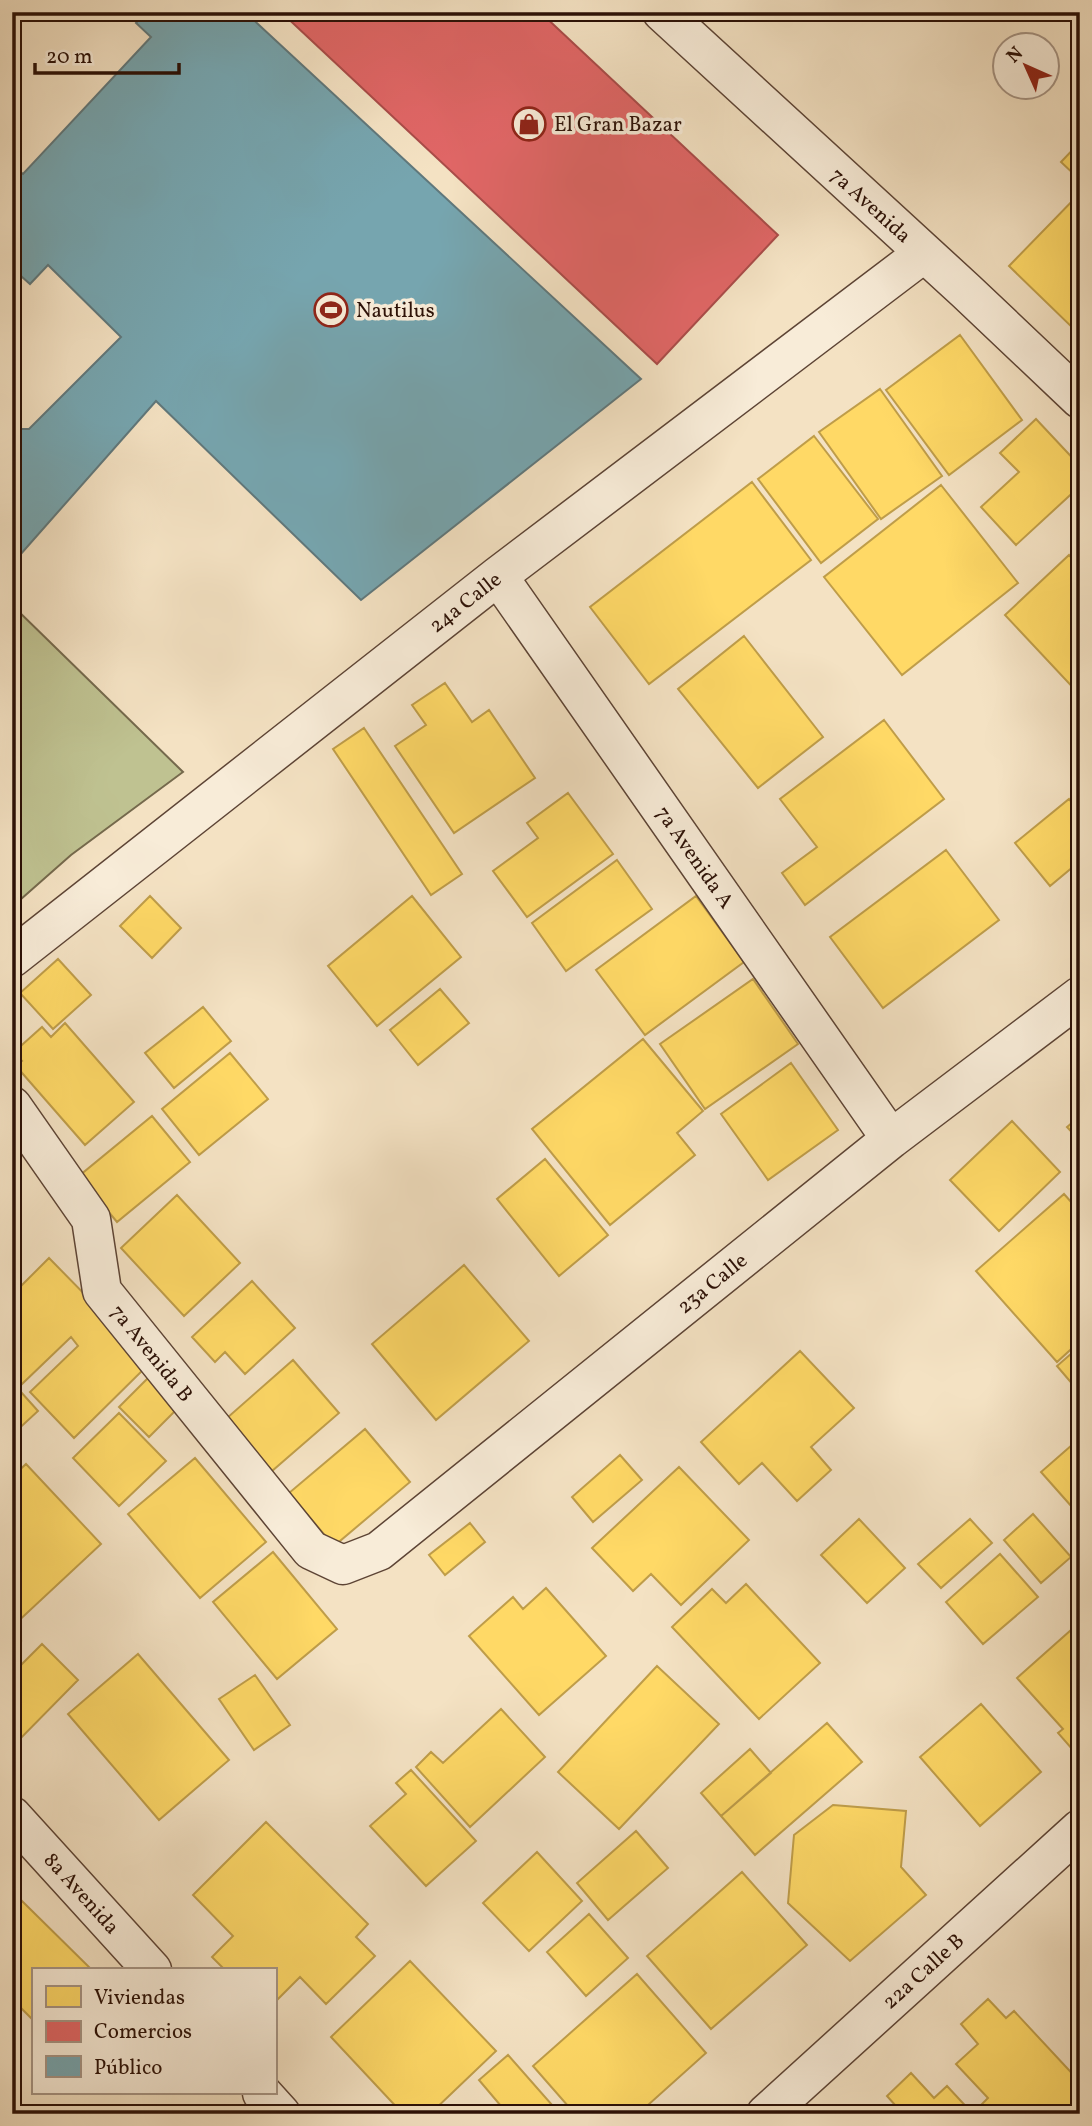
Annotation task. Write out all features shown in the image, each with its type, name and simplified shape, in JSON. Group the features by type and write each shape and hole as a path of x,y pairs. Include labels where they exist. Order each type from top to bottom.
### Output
{"street":[{"name":"7a Avenida","path":"662,12 1080,399"},
{"name":"24a Calle","path":"12,958 498,576 924,253"},
{"name":"7a Avenida A","path":"498,576 891,1139"},
{"name":"23a Calle","path":"343,1566 379,1551 891,1139 1080,996"},
{"name":"7a Avenida B","path":"12,1106 91,1219 102,1291 310,1550 343,1566"},
{"name":"8a Avenida","path":"12,1816 150,1968"},
{"name":"22a Calle B","path":"766,2114 1080,1829"},
{"path":"263,2094 281,2114"}],"green space":[{"path":"12,605 183,772 71,855 12,907"}],"building: Viviendas":[{"path":"1080,142 1080,180 1061,162"},
{"path":"1080,193 1080,335 1009,266"},
{"path":"960,335 1022,420 949,475 886,390"},
{"path":"880,389 942,476 881,519 819,432"},
{"path":"1036,419 1080,466 1080,486 1016,545 981,507 1019,472 1000,453"},
{"path":"814,436 878,519 821,563 758,479"},
{"path":"752,482 811,560 649,684 590,607"},
{"path":"941,485 1018,583 902,675 824,577"},
{"path":"1069,555 1080,567 1079,694 1005,615"},
{"path":"744,636 823,737 758,788 678,689"},
{"path":"445,683 472,722 489,710 535,778 454,833 395,746 426,725 412,705"},
{"path":"884,720 944,799 805,905 782,873 817,847 780,799"},
{"path":"364,728 462,874 431,895 333,749"},
{"path":"568,793 613,854 527,917 493,871 538,838 527,823"},
{"path":"1069,799 1080,812 1080,861 1050,886 1015,843"},
{"path":"946,850 999,920 883,1008 830,937"},
{"path":"617,860 652,909 566,971 532,923"},
{"path":"150,896 181,928 152,958 120,926"},
{"path":"412,896 461,957 377,1026 328,966"},
{"path":"696,896 744,962 645,1035 596,970"},
{"path":"58,959 91,995 53,1029 20,993"},
{"path":"753,979 798,1044 705,1109 660,1044"},
{"path":"440,989 469,1023 418,1065 390,1030"},
{"path":"203,1007 231,1041 174,1088 145,1053"},
{"path":"65,1023 134,1102 85,1145 16,1066 22,1061 14,1052 42,1027 51,1037"},
{"path":"643,1039 703,1111 677,1133 695,1155 610,1225 532,1129"},
{"path":"230,1053 268,1099 199,1155 162,1109"},
{"path":"791,1063 838,1130 768,1180 721,1114"},
{"path":"152,1116 190,1162 117,1222 79,1176"},
{"path":"1080,1116 1080,1141 1067,1127"},
{"path":"1012,1121 1060,1172 999,1231 950,1180"},
{"path":"545,1159 608,1235 559,1276 497,1199"},
{"path":"1064,1194 1080,1212 1080,1341 1057,1362 976,1271"},
{"path":"177,1195 240,1263 184,1316 121,1248"},
{"path":"49,1258 151,1362 74,1438 30,1392 78,1346 71,1337 22,1384 12,1374 12,1295"},
{"path":"464,1265 529,1341 436,1420 372,1344"},
{"path":"252,1281 295,1328 245,1374 225,1352 215,1362 192,1337"},
{"path":"1080,1346 1080,1393 1057,1366"},
{"path":"800,1351 854,1408 811,1447 831,1470 797,1501 762,1463 739,1484 701,1442"},
{"path":"293,1360 339,1413 272,1471 227,1418"},
{"path":"149,1377 179,1407 149,1437 119,1407"},
{"path":"12,1382 38,1411 12,1435"},
{"path":"119,1413 166,1461 119,1506 73,1458"},
{"path":"365,1429 410,1482 334,1546 289,1493"},
{"path":"1080,1438 1080,1516 1041,1472"},
{"path":"620,1455 642,1480 593,1522 572,1497"},
{"path":"195,1458 266,1542 200,1598 128,1514"},
{"path":"26,1464 101,1544 12,1627 12,1477"},
{"path":"679,1467 749,1540 681,1605 651,1574 633,1591 592,1548"},
{"path":"1033,1514 1071,1557 1041,1583 1004,1540"},
{"path":"859,1519 905,1568 867,1603 821,1555"},
{"path":"970,1519 992,1543 941,1588 918,1564"},
{"path":"470,1523 485,1542 445,1575 429,1555"},
{"path":"273,1552 337,1629 277,1679 213,1602"},
{"path":"1000,1554 1038,1597 983,1644 946,1602"},
{"path":"746,1584 820,1663 759,1719 672,1627 712,1589 726,1603"},
{"path":"546,1588 606,1656 539,1715 469,1636 513,1597 523,1609"},
{"path":"1080,1622 1080,1758 1058,1733 1063,1729 1017,1678"},
{"path":"12,1631 21,1641 12,1649"},
{"path":"42,1644 78,1680 16,1743 12,1740 12,1674"},
{"path":"138,1654 229,1760 159,1820 68,1714"},
{"path":"657,1666 719,1724 619,1829 558,1772"},
{"path":"255,1675 290,1725 254,1750 219,1699"},
{"path":"981,1704 1041,1772 980,1826 920,1757"},
{"path":"501,1709 545,1757 470,1827 416,1767 431,1752 443,1763"},
{"path":"827,1723 862,1762 755,1855 721,1816"},
{"path":"750,1749 771,1773 721,1816 701,1793"},
{"path":"411,1770 476,1841 426,1886 370,1826 406,1794 396,1783"},
{"path":"833,1805 906,1811 901,1867 926,1895 850,1961 788,1903 794,1835"},
{"path":"266,1822 368,1924 356,1937 375,1956 326,2004 300,1977 276,2001 276,1968 223,1968 212,1957 233,1936 193,1895"},
{"path":"636,1831 668,1868 608,1920 577,1883"},
{"path":"537,1852 582,1901 529,1951 483,1903"},
{"path":"742,1872 807,1945 711,2029 647,1956"},
{"path":"22,1901 90,1968 32,1968 32,2019 12,1999 12,1912"},
{"path":"589,1914 628,1958 586,1996 547,1952"},
{"path":"410,1961 496,2051 430,2114 403,2114 331,2037"},
{"path":"637,1974 706,2053 638,2114 575,2114 533,2066"},
{"path":"988,1999 1006,2018 1014,2011 1080,2082 1080,2114 989,2114 981,2105 988,2098 956,2064 978,2044 961,2024"},
{"path":"508,2055 560,2114 493,2114 501,2106 479,2080"},
{"path":"911,2073 934,2098 947,2086 973,2114 903,2114 887,2096"}],"building: Comercios":[{"name":"El Gran Bazar","path":"281,12 540,12 778,235 657,364"}],"building: Público":[{"name":"Nautilus","path":"145,12 245,12 641,379 361,600 156,401 12,564 12,429 29,429 121,337 48,265 30,284 12,268 12,165 23,174 151,37 136,23"}],"place":[{"name":"El Gran Bazar","path":"529,124"},
{"name":"Nautilus","path":"331,310"}]}
